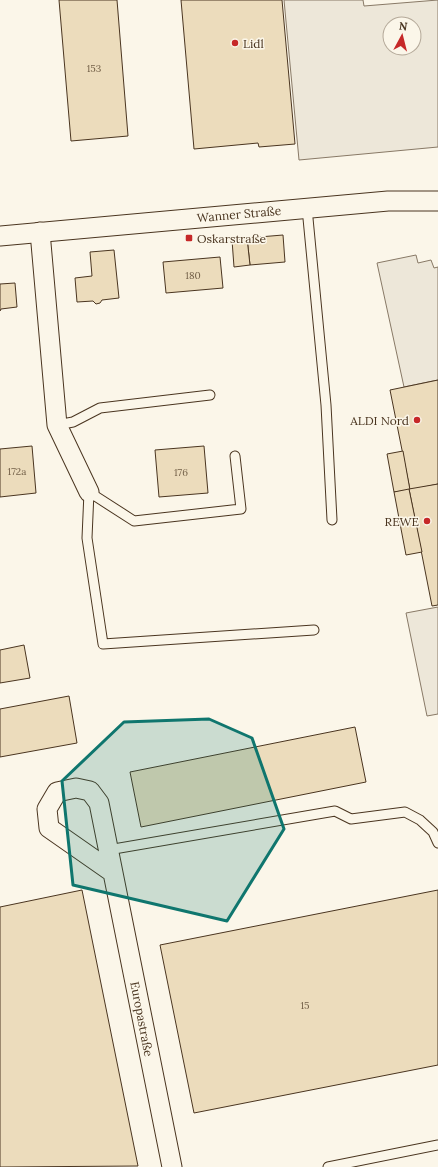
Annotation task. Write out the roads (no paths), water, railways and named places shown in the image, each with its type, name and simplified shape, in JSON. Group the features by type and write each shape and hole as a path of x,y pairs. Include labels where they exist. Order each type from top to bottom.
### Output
{"street":[{"name":"Wanner Straße","path":"0,236 388,201 438,201"},
{"path":"40,232 57,425 89,492"},
{"name":"Europastraße","path":"112,872 49,828 47,808 57,792 76,788 90,791 99,803 172,1167"}],"lane":[{"path":"307,208 326,405 332,520"},
{"path":"57,425 73,422 100,408 210,395"},
{"path":"89,492 134,521 241,509 236,456"},
{"path":"89,492 87,538 103,644 314,630"},
{"path":"108,850 335,811 351,820 406,812 420,820 434,832 438,843"},
{"path":"328,1167 350,1165 438,1145"}],"place":[{"name":"Lidl","path":"235,43"},
{"name":"Oskarstraße","path":"189,238"},
{"name":"ALDI Nord","path":"417,420"},
{"name":"REWE","path":"427,521"}]}
